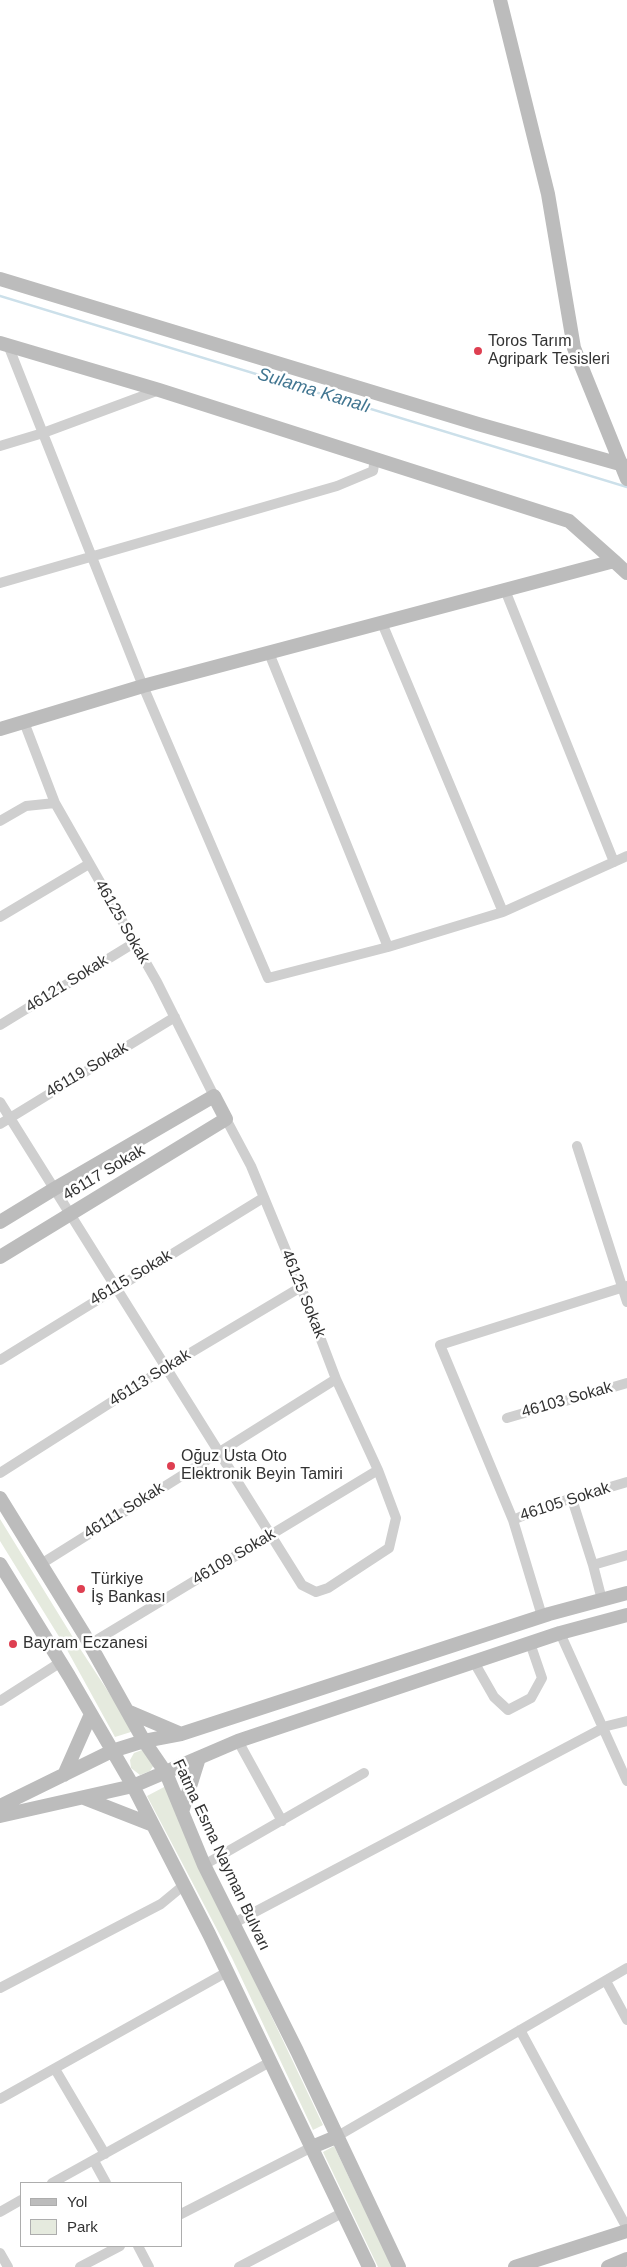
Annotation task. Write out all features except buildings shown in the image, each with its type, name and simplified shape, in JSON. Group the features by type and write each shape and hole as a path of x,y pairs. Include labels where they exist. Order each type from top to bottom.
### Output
{"street":[{"path":"500,0 548,194 574,348 625,466 627,479"},
{"path":"0,279 478,424 625,466"},
{"path":"4,344 159,390 569,521 627,572"},
{"path":"4,344 43,433 143,686 268,978 388,947 503,912 627,856"},
{"path":"0,446 43,433 159,390"},
{"path":"0,583 91,555 337,486 373,471 375,459"},
{"path":"0,729 143,686 614,561"},
{"path":"505,590 614,862"},
{"path":"382,622 503,912"},
{"path":"268,653 388,947"},
{"name":"46125 Sokak","path":"24,722 55,803 175,1017 214,1096"},
{"path":"0,821 26,806 55,803"},
{"path":"0,918 89,864"},
{"name":"46121 Sokak","path":"0,1025 134,943"},
{"name":"46119 Sokak","path":"0,1124 175,1017"},
{"path":"214,1096 226,1119"},
{"name":"46117 Sokak","path":"0,1222 54,1188 214,1096"},
{"name":"46125 Sokak","path":"0,1102 270,1536 302,1585 316,1592 328,1588 389,1548 396,1518 378,1470 336,1379 301,1287 251,1166 226,1119"},
{"name":"46117 Sokak","path":"0,1257 226,1119"},
{"path":"577,1146 625,1287 627,1302"},
{"name":"46115 Sokak","path":"0,1360 263,1198"},
{"name":"46113 Sokak","path":"0,1473 165,1368 301,1287"},
{"path":"513,1520 440,1345 625,1287"},
{"name":"46111 Sokak","path":"41,1564 336,1379"},
{"name":"46103 Sokak","path":"507,1418 627,1383"},
{"name":"46109 Sokak","path":"90,1644 378,1470"},
{"name":"46105 Sokak","path":"542,1616 513,1520 543,1507 627,1482"},
{"name":"Fatma Esma Nayman Bulvarı","path":"0,1498 90,1644 144,1741 166,1772 204,1865 234,1923 399,2267"},
{"path":"572,1499 602,1600"},
{"path":"593,1565 627,1555"},
{"path":"2,1571 61,1662 133,1786 227,1972 369,2267"},
{"path":"0,1806 112,1751 144,1741 181,1734 542,1616 627,1593"},
{"path":"0,1816 133,1786 238,1741 560,1633 627,1616"},
{"path":"560,1633 627,1781"},
{"path":"474,1662 494,1697 508,1710 531,1698 542,1678 530,1643"},
{"path":"0,1701 61,1662"},
{"path":"127,1711 181,1734"},
{"path":"64,1775 91,1714"},
{"path":"234,1923 418,1824 603,1729 627,1720"},
{"path":"238,1741 282,1821"},
{"path":"182,1812 199,1758"},
{"path":"204,1865 364,1773"},
{"path":"84,1798 153,1825"},
{"path":"0,1988 161,1904 184,1885"},
{"path":"182,2213 336,2136 627,1968"},
{"path":"0,2100 227,1972"},
{"path":"606,1981 627,2020"},
{"path":"515,2267 627,2229 520,2030"},
{"path":"54,2182 270,2062"},
{"path":"55,2069 105,2154"},
{"path":"94,2160 105,2182"},
{"path":"0,2212 20,2201"},
{"path":"239,2267 342,2213"},
{"path":"80,2267 118,2247"},
{"path":"139,2247 149,2267"},
{"path":"0,2252 8,2267"},
{"path":"608,2267 627,2259"}],"green space":[{"path":"0,1519 77,1644 134,1731 115,1737 66,1648 0,1541"},
{"path":"142,1750 154,1765 150,1771 140,1775 131,1768 130,1760 134,1753"},
{"path":"166,1786 242,1954 323,2125 313,2130 232,1958 147,1796"},
{"path":"334,2146 392,2267 378,2267 323,2152"}],"waterway":[{"name":"Sulama Kanalı","path":"0,296 627,487"}],"place":[{"name":"Toros Tarım Agripark Tesisleri","path":"478,351"},
{"name":"Oğuz Usta Oto Elektronik Beyin Tamiri","path":"171,1466"},
{"name":"Türkiye İş Bankası","path":"81,1589"},
{"name":"Bayram Eczanesi","path":"13,1644"}]}
